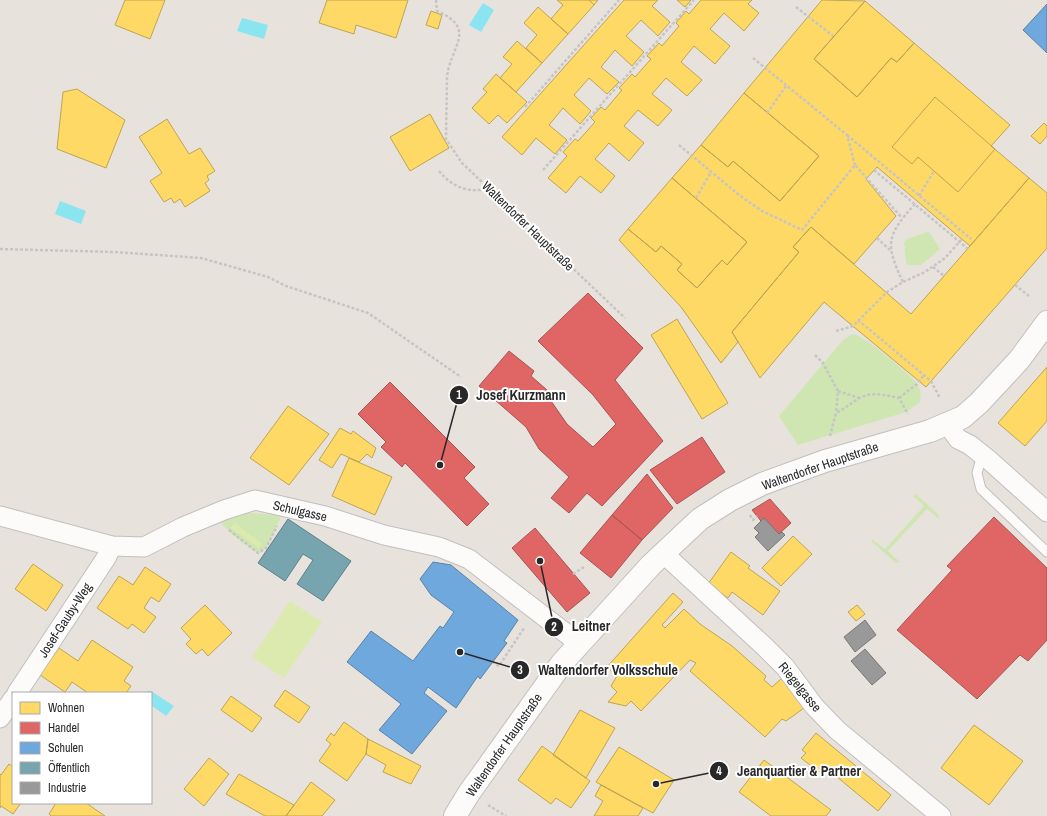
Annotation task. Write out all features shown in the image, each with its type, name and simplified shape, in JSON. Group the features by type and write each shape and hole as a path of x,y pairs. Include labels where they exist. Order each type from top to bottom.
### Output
{"main road":[{"name":"Waltendorfer Hauptstraße","path":"455,816 469,793 549,680 651,565 700,519 730,500 762,484 825,461 948,425 963,417 979,403 1019,360 1047,322"}],"street":[{"path":"948,425 958,439 970,444 1047,512"},
{"name":"Schulgasse","path":"0,516 112,546 144,547 183,526 255,500 325,516 384,535 439,547 469,559 580,644"},
{"name":"Josef-Gauby-Weg","path":"18,692 106,558 112,546"},
{"name":"Riegelgasse","path":"663,554 770,651 785,667 814,706 838,730 941,816"},
{"path":"0,718 12,700"}],"lane":[{"path":"982,455 977,473 981,489 1047,552"}],"path":[{"name":"Waltendorfer Hauptstraße","path":"436,0 437,11 456,23 460,38 447,69 446,138 462,163 624,318"},
{"path":"525,107 619,0"},
{"path":"543,170 694,0"},
{"path":"796,7 833,36"},
{"path":"753,58 971,239"},
{"path":"767,113 786,86"},
{"path":"847,135 855,165 867,176 902,218"},
{"path":"679,145 710,172 762,211 802,230 855,165"},
{"path":"874,170 968,249"},
{"path":"440,171 447,181 464,188 477,191 489,188"},
{"path":"919,196 934,171"},
{"path":"696,198 710,172"},
{"path":"903,282 890,250 890,242 902,218 915,204"},
{"path":"877,238 890,250"},
{"path":"836,331 853,326 887,292 933,267 945,258 962,239"},
{"path":"0,250 114,252 201,258 268,277 286,286 368,313 461,377"},
{"path":"933,267 944,276"},
{"path":"1015,285 1029,296"},
{"path":"858,320 923,376 931,381 940,398"},
{"path":"815,355 823,363 838,391 836,413 829,437"},
{"path":"899,398 917,384 923,376"},
{"path":"838,391 858,398 884,394 899,398 911,418"},
{"path":"836,413 848,407 858,398"},
{"path":"224,526 258,553 266,548 275,532"},
{"path":"573,574 584,567"},
{"path":"492,662 499,666 525,627"},
{"path":"487,804 506,816"}],"green space":[{"path":"927,232 930,233 940,249 921,265 908,265 906,263 904,242 907,239"},
{"path":"853,334 876,348 897,364 913,379 920,390 920,402 906,412 798,445 779,416 843,340"},
{"path":"916,494 939,515 939,519 927,509 888,551 900,562 896,563 872,542 872,539 885,549 924,506 913,496"},
{"path":"249,513 282,515 266,548 258,553 233,535 220,522"},
{"path":"235,523 262,544 259,548 231,528"},
{"path":"290,601 322,622 284,678 252,657"}],"water":[{"path":"483,3 494,10 481,32 469,25"},
{"path":"242,18 268,25 264,39 237,31"},
{"path":"60,201 86,211 81,224 55,214"},
{"path":"151,691 174,706 166,716 152,706 152,692 146,692"}],"building: Wohnen":[{"path":"125,0 165,0 150,39 115,25"},
{"path":"327,0 408,0 396,38 356,25 354,34 319,23"},
{"path":"557,0 589,0 594,5 568,34 551,19 563,5"},
{"path":"589,0 598,0 594,5"},
{"path":"624,0 658,0 652,6 670,22 658,36 641,20 626,36 644,52 632,66 615,50 601,67 619,82 607,94 589,78 574,95 591,111 580,124 563,108 549,125 567,140 555,154 536,138 522,155 502,137"},
{"path":"677,0 691,0 685,7"},
{"path":"701,0 752,0 748,4 759,13 744,31 724,13 710,29 730,46 715,64 694,46 681,62 702,80 687,96 666,78 652,94 672,110 658,126 638,110 624,126 644,143 629,161 609,143 595,159 615,176 601,193 580,176 566,193 548,178 567,156 563,152 575,139 578,141 595,122 591,118 601,107 605,110 622,90 619,88 632,74 635,77 651,59 647,56 659,43 662,46 679,26 676,23 686,11 689,14"},
{"path":"822,0 865,1 814,59 857,97 891,58 897,62 914,43 1010,125 991,146 1029,178 970,246 877,167 866,179 896,216 854,264 811,227 793,247 799,252 732,332 738,342 721,363 681,307 619,240 628,229 656,252 661,246 682,264 677,270 697,288 722,260 727,265 747,242 672,178 701,145 728,167 733,161 780,201 819,156 744,93"},
{"path":"865,1 914,43 897,62 891,58 857,97 814,59"},
{"path":"538,7 568,34 542,63 526,48 537,35 524,23"},
{"path":"431,11 442,15 438,29 426,25"},
{"path":"517,41 542,63 516,92 500,78 512,64 503,57"},
{"path":"496,74 527,102 507,123 498,115 489,124 472,108 487,92 483,89"},
{"path":"77,89 125,120 106,168 57,149 63,92"},
{"path":"744,93 819,156 780,201 733,161 728,167 701,145"},
{"path":"935,97 995,149 958,192 918,157 912,164 892,147"},
{"path":"430,114 449,148 410,171 390,137"},
{"path":"167,119 189,154 200,148 215,171 207,176 209,180 205,183 210,191 185,207 180,199 174,203 171,198 164,202 150,181 162,173 139,137"},
{"path":"1044,123 1047,126 1047,136 1040,144 1031,136"},
{"path":"672,178 747,242 727,265 722,260 697,288 677,270 682,264 661,246 656,252 628,229"},
{"path":"1029,178 1047,193 1047,248 926,387 824,302 760,378 732,332 799,252 793,247 811,227 911,314"},
{"path":"677,319 728,403 702,419 651,335"},
{"path":"1047,367 1047,421 1025,446 998,423"},
{"path":"288,406 329,434 289,485 250,458"},
{"path":"340,428 351,434 353,431 376,448 372,458 367,454 359,462 341,454 332,468 319,460"},
{"path":"349,458 392,477 375,515 332,496"},
{"path":"793,536 812,554 781,586 762,568"},
{"path":"731,552 750,566 748,568 780,591 763,615 732,592 728,598 708,584"},
{"path":"33,564 63,585 46,611 15,589"},
{"path":"145,567 171,584 159,602 151,597 144,608 156,617 144,633 132,624 128,629 97,608 119,576 133,585"},
{"path":"673,593 683,602 662,625 665,628 684,609 700,624 732,646 766,676 764,680 772,687 782,678 804,708 786,721 782,719 765,737 690,671 696,663 690,660 641,711 631,701 626,706 608,702 617,692 611,686 617,676 607,667"},
{"path":"205,605 232,633 208,656 202,649 196,654 186,644 191,639 181,628"},
{"path":"857,605 865,614 856,621 848,612"},
{"path":"92,640 133,667 124,681 131,686 127,692 87,692 72,682 65,692 40,675 59,648 78,661"},
{"path":"285,690 310,707 299,723 274,706"},
{"path":"231,696 262,718 252,732 221,710"},
{"path":"580,710 615,728 586,778 553,755"},
{"path":"344,722 368,739 366,754 347,781 319,761 331,744 326,740 331,733 334,736"},
{"path":"974,725 1023,761 989,805 941,768"},
{"path":"816,733 891,795 878,811 824,766 819,772 801,758 806,753 802,750"},
{"path":"368,739 421,766 411,784 383,772 386,765 366,754"},
{"path":"542,746 590,781 571,808 556,798 551,804 518,780"},
{"path":"619,747 674,780 653,813 596,782"},
{"path":"209,758 229,774 204,806 184,789"},
{"path":"764,760 831,810 826,816 771,816 739,792"},
{"path":"9,764 12,766 12,804 20,804 13,814 1,806 0,808 0,774 1,775"},
{"path":"239,774 294,805 286,816 265,816 226,794"},
{"path":"311,782 335,800 322,816 286,816"},
{"path":"601,785 643,808 638,816 594,816 603,801 595,796"},
{"path":"55,804 87,804 105,816 51,816 49,814"}],"building: Handel":[{"path":"588,293 643,348 615,380 663,441 602,506 587,493 569,513 551,498 569,477 539,449 526,427 479,386 509,351 534,371 531,376 555,397 551,401 567,424 593,447 616,424 593,395 538,341"},
{"path":"390,382 475,467 464,478 489,504 467,526 405,463 402,467 381,447 386,442 358,414"},
{"path":"702,437 725,472 677,504 650,470"},
{"path":"647,474 673,508 642,540 612,515"},
{"path":"770,499 791,523 779,534 764,518 761,521 752,510"},
{"path":"612,515 642,540 611,578 580,553"},
{"path":"994,517 1047,568 1047,640 1028,661 1020,655 977,699 897,630 952,570 947,566"},
{"path":"535,528 590,593 567,612 512,548"}],"building: Schulen":[{"path":"1047,4 1047,53 1023,30"},
{"path":"433,562 451,565 518,620 504,641 507,643 480,679 478,676 456,708 428,687 424,693 447,711 412,754 379,730 401,704 347,662 371,631 413,661 440,626 443,628 454,612 431,595 420,579"}],"building: Öffentlich":[{"path":"288,519 351,561 323,601 297,584 313,560 303,554 285,581 258,563"}],"building: Industrie":[{"path":"764,518 779,534 782,532 785,535 768,551 755,537 759,533 754,528"},
{"path":"865,620 876,635 855,652 844,637"},
{"path":"865,649 886,673 872,685 851,661"}],"place":[{"name":"Josef Kurzmann","path":"440,465"},
{"name":"Leitner","path":"540,561"},
{"name":"Waltendorfer Volksschule","path":"460,652"},
{"name":"Jeanquartier & Partner","path":"656,784"}]}
